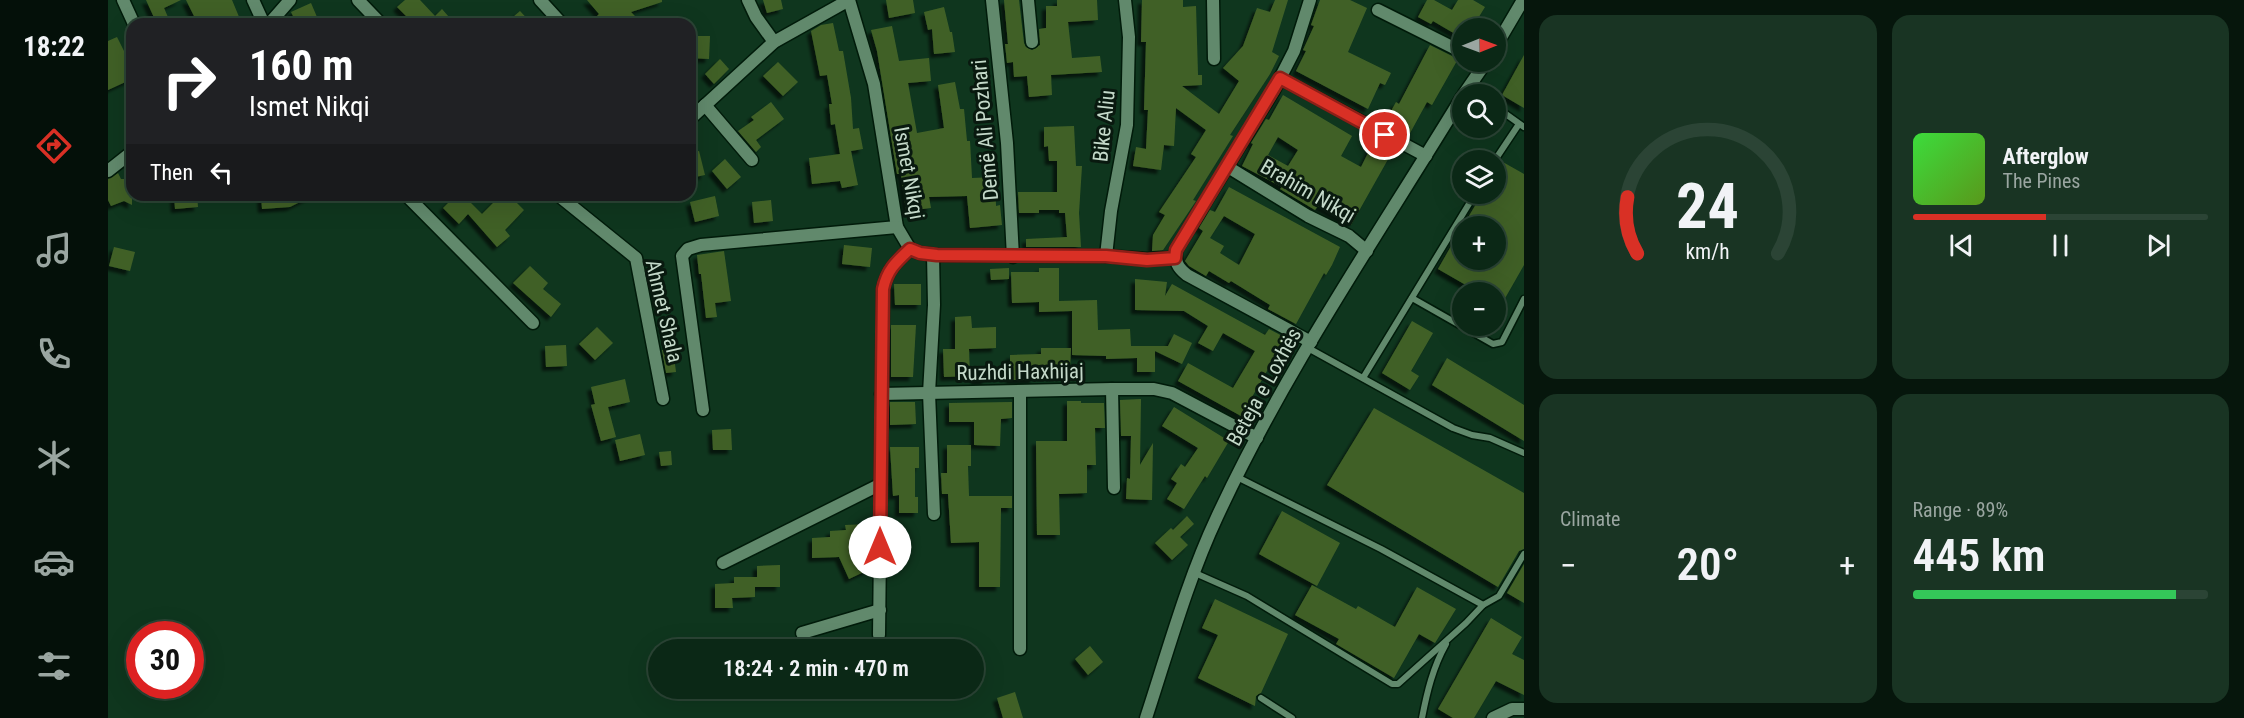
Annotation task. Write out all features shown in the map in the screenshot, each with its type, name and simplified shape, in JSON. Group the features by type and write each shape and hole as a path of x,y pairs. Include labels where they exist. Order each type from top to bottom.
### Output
{"street":[{"path":"123,0 131,18"},
{"path":"253,0 261,18"},
{"path":"274,18 290,0"},
{"path":"358,0 375,18"},
{"path":"540,0 556,18"},
{"path":"748,0 756,17 774,42"},
{"path":"696,113 774,42 849,0"},
{"name":"Ismet Nikqi","path":"849,0 874,84 897,227 910,249 933,255 1106,256 1147,260 1175,258"},
{"name":"Demë Ali Pozhari","path":"992,0 1007,143 1013,257"},
{"path":"1028,0 1032,42"},
{"name":"Bike Aliu","path":"1106,256 1111,211 1127,125 1129,37 1125,0"},
{"path":"1213,0 1215,59"},
{"path":"1310,0 1294,51 1280,78 1176,250 1175,258 1178,268 1187,275 1310,345"},
{"path":"1506,29 1523,0"},
{"path":"1378,10 1452,47"},
{"path":"1280,78 1426,156"},
{"path":"705,105 752,160"},
{"name":"Beteja e Loxhës","path":"1146,718 1209,535 1237,477 1310,345 1452,115"},
{"path":"108,171 126,157"},
{"name":"Brahim Nikqi","path":"1228,166 1308,216 1349,236 1367,251"},
{"path":"412,201 533,323"},
{"name":"Ahmet Shala","path":"565,201 636,258 663,399"},
{"path":"703,410 682,256 688,249 700,245 897,227"},
{"path":"879,635 883,289 886,276 892,266 910,249"},
{"name":"Ruzhdi Haxhijaj","path":"933,255 934,305 929,393 934,514"},
{"name":"Ruzhdi Haxhijaj","path":"1112,389 1114,488"},
{"name":"Ruzhdi Haxhijaj","path":"929,393 1154,389 1172,393 1257,438"},
{"path":"1020,391 1020,649"},
{"path":"881,394 929,393"},
{"path":"723,563 881,484"},
{"path":"802,633 880,610"},
{"path":"1493,718 1512,709 1524,709"}],"lane":[{"path":"1502,150 1521,125 1506,114"},
{"path":"1363,378 1469,204"},
{"path":"1412,298 1493,344 1502,342 1524,299"},
{"path":"1310,345 1363,378 1453,428 1472,435 1490,438 1524,453"},
{"path":"1237,477 1381,549 1483,605"},
{"path":"1195,573 1247,596 1392,684 1398,684 1483,605 1499,596 1524,554"},
{"path":"1422,718 1437,659 1449,638"},
{"path":"1261,698 1292,718"}],"building":[{"path":"146,0 181,0 164,8 168,18 154,18"},
{"path":"186,0 232,0 240,18 195,18"},
{"path":"405,0 420,0 435,16 442,9 450,18 408,18 397,7"},
{"path":"587,0 662,0 662,2 631,12 637,18 595,18 599,14"},
{"path":"763,0 781,0 783,9 767,13"},
{"path":"886,0 913,0 915,13 889,18"},
{"path":"1004,0 1019,0 1024,43 1032,50 1040,45 1039,29 1046,28 1046,6 1057,6 1057,0 1097,0 1098,20 1068,22 1072,58 1100,56 1102,72 1051,75 1052,95 1029,97 1027,76 1014,77 1013,62 1007,63 1005,44 1008,44"},
{"path":"1142,0 1183,0 1183,7 1196,6 1198,75 1202,75 1202,85 1182,86 1219,114 1239,81 1223,68 1243,46 1257,8 1270,12 1275,0 1288,0 1272,52 1279,56 1270,74 1230,135 1233,136 1193,200 1196,201 1163,250 1152,251 1153,235 1165,215 1159,212 1196,157 1191,154 1206,130 1176,108 1174,146 1164,145 1161,170 1133,166 1136,147 1146,149 1148,110 1144,110 1146,42 1141,42"},
{"path":"1320,0 1350,0 1367,8 1348,52 1391,73 1385,85 1380,83 1368,109 1296,71 1306,51 1303,50 1314,26 1311,25"},
{"path":"1427,0 1434,0 1452,10 1458,0 1473,0 1485,7 1478,18 1452,18 1452,32 1433,21 1431,24 1418,17"},
{"path":"311,3 317,18 294,18 291,12"},
{"path":"944,7 950,32 952,32 955,52 934,54 932,29 928,30 924,12"},
{"path":"520,11 526,18 512,18"},
{"path":"833,23 839,51 843,51 851,98 853,129 859,128 863,149 851,151 858,185 842,188 840,181 812,184 809,158 840,154 835,124 831,125 829,104 832,104 827,75 820,76 811,31 821,25"},
{"path":"892,26 899,61 929,58 931,81 908,83 917,133 944,128 938,85 955,82 960,109 964,109 967,141 970,141 972,178 995,177 996,206 1000,205 1002,225 970,228 967,196 929,197 931,208 906,211 901,174 897,174 877,51 871,30"},
{"path":"696,36 710,36 709,59 696,58"},
{"path":"117,37 126,55 126,82 108,90 108,41"},
{"path":"1430,45 1452,56 1452,70 1432,105 1427,102 1409,135 1385,122 1396,102 1399,104"},
{"path":"1524,55 1524,108 1506,97 1506,88"},
{"path":"720,59 729,69 714,84 705,74"},
{"path":"778,62 798,82 783,96 763,76"},
{"path":"1283,95 1352,136 1341,156 1361,167 1372,145 1391,154 1351,225 1318,206 1315,210 1280,189 1282,187 1242,166 1253,144 1251,143 1266,119 1269,120","holes":["1278,137 1298,150 1288,166 1268,155"]},
{"path":"771,102 784,119 756,140 761,147 756,152 738,131 754,120 751,117"},
{"path":"1074,126 1076,166 1082,166 1079,213 1081,247 1026,247 1026,239 1067,237 1065,213 1059,213 1059,210 1039,210 1039,213 1019,213 1018,192 1057,192 1057,161 1049,161 1048,146 1044,147 1044,127"},
{"path":"699,151 705,175 696,177 696,152"},
{"path":"725,159 741,177 727,189 712,171"},
{"path":"1506,164 1524,174 1524,265 1506,296 1506,282 1461,282 1438,269 1452,244 1452,270 1506,270 1506,216 1469,216 1476,204 1506,204"},
{"path":"118,173 121,179 126,178 126,201 132,201 132,205 124,201 111,206 108,200 108,179"},
{"path":"1229,187 1340,247 1332,265 1326,275 1324,273 1296,324 1268,309 1270,305 1231,281 1229,283 1209,271 1206,276 1185,261 1203,231 1199,228 1210,210 1215,212","holes":["1224,216 1255,234 1239,265 1220,253 1224,246 1210,238"]},
{"path":"715,196 719,216 695,222 690,202"},
{"path":"771,200 773,221 754,223 752,202"},
{"path":"174,201 198,201 198,207 175,209"},
{"path":"261,201 302,201 290,207 262,209"},
{"path":"450,201 469,201 482,214 495,201 515,201 524,210 505,230 510,236 497,247 468,214 459,224 443,208"},
{"path":"844,245 872,248 870,267 842,264"},
{"path":"114,247 135,252 130,271 109,266"},
{"path":"724,251 731,301 715,303 717,317 706,318 697,255"},
{"path":"530,266 548,283 543,289 561,304 551,317 513,283"},
{"path":"1009,268 1009,279 991,280 990,269"},
{"path":"1039,268 1059,268 1059,301 1097,300 1098,330 1130,329 1131,346 1168,346 1174,334 1192,343 1182,364 1155,351 1155,372 1137,372 1137,358 1106,359 1106,356 1072,355 1072,311 1039,312 1039,302 1012,303 1011,272 1039,272"},
{"path":"1135,279 1167,282 1165,296 1172,284 1265,335 1269,329 1286,338 1241,416 1178,381 1188,363 1233,388 1255,351 1223,333 1213,351 1198,343 1208,326 1184,311 1135,310"},
{"path":"894,284 921,284 921,305 895,305"},
{"path":"971,316 972,328 996,327 996,348 969,349 970,376 944,377 943,349 955,349 955,317"},
{"path":"1412,321 1433,333 1411,371 1419,376 1410,390 1382,373"},
{"path":"891,325 916,325 913,377 891,377"},
{"path":"597,327 613,343 595,360 579,344"},
{"path":"566,345 567,366 546,367 545,346"},
{"path":"1041,348 1071,348 1070,370 1034,370 1034,380 1010,380 1010,355 1041,354"},
{"path":"673,349 676,372 666,373 662,350"},
{"path":"1447,358 1524,405 1524,441 1432,385"},
{"path":"975,368 986,368 986,381 975,381"},
{"path":"625,379 630,402 608,407 616,437 601,441 591,405 595,404 591,387"},
{"path":"1141,399 1140,465 1153,443 1152,500 1126,499 1127,478 1130,479 1131,436 1121,436 1120,400"},
{"path":"1067,401 1104,403 1105,428 1095,428 1096,465 1087,465 1087,493 1059,494 1060,535 1037,535 1036,441 1067,441"},
{"path":"890,402 915,402 916,424 890,425"},
{"path":"1012,402 1012,418 1001,419 1000,446 974,445 974,422 949,422 949,403"},
{"path":"1174,407 1229,441 1207,478 1205,476 1184,509 1167,499 1177,483 1171,479 1181,464 1185,467 1198,448 1162,426"},
{"path":"1374,408 1524,493 1524,549 1519,551 1498,587 1327,485"},
{"path":"731,429 732,450 713,450 712,430"},
{"path":"640,434 645,455 620,461 615,440"},
{"path":"947,445 971,445 971,466 968,466 969,496 1012,496 1012,508 1001,508 1000,587 979,587 979,542 951,543 948,494 942,494 941,473 947,473"},
{"path":"890,447 919,447 919,468 915,468 915,497 918,497 918,513 899,513 899,495 893,496"},
{"path":"671,451 672,465 661,466 659,452"},
{"path":"1282,511 1340,543 1317,586 1259,554"},
{"path":"1187,516 1194,524 1180,537 1188,545 1172,560 1155,543"},
{"path":"870,524 870,544 858,545 868,570 849,579 839,557 812,558 812,538 830,537 830,531 846,530 845,525"},
{"path":"1524,564 1524,603 1507,593"},
{"path":"780,565 780,587 755,587 755,597 732,598 733,608 715,608 715,584 734,583 734,577 757,577 757,566"},
{"path":"1312,585 1356,609 1358,606 1395,627 1417,587 1456,609 1435,643 1419,634 1394,678 1336,644 1339,639 1295,615"},
{"path":"1215,599 1288,634 1261,693 1256,696 1255,706 1198,678 1218,635 1202,628"},
{"path":"1491,618 1522,637 1512,654 1524,660 1524,695 1496,681 1474,718 1453,718 1438,709"},
{"path":"1090,646 1103,662 1088,675 1075,659"},
{"path":"1015,692 1023,718 1003,718 997,698"}],"route":[{"path":"880,547 883,289 886,276 892,266 910,249 937,255 1106,256 1147,260 1175,258 1176,250 1280,78 1385,135"}]}
